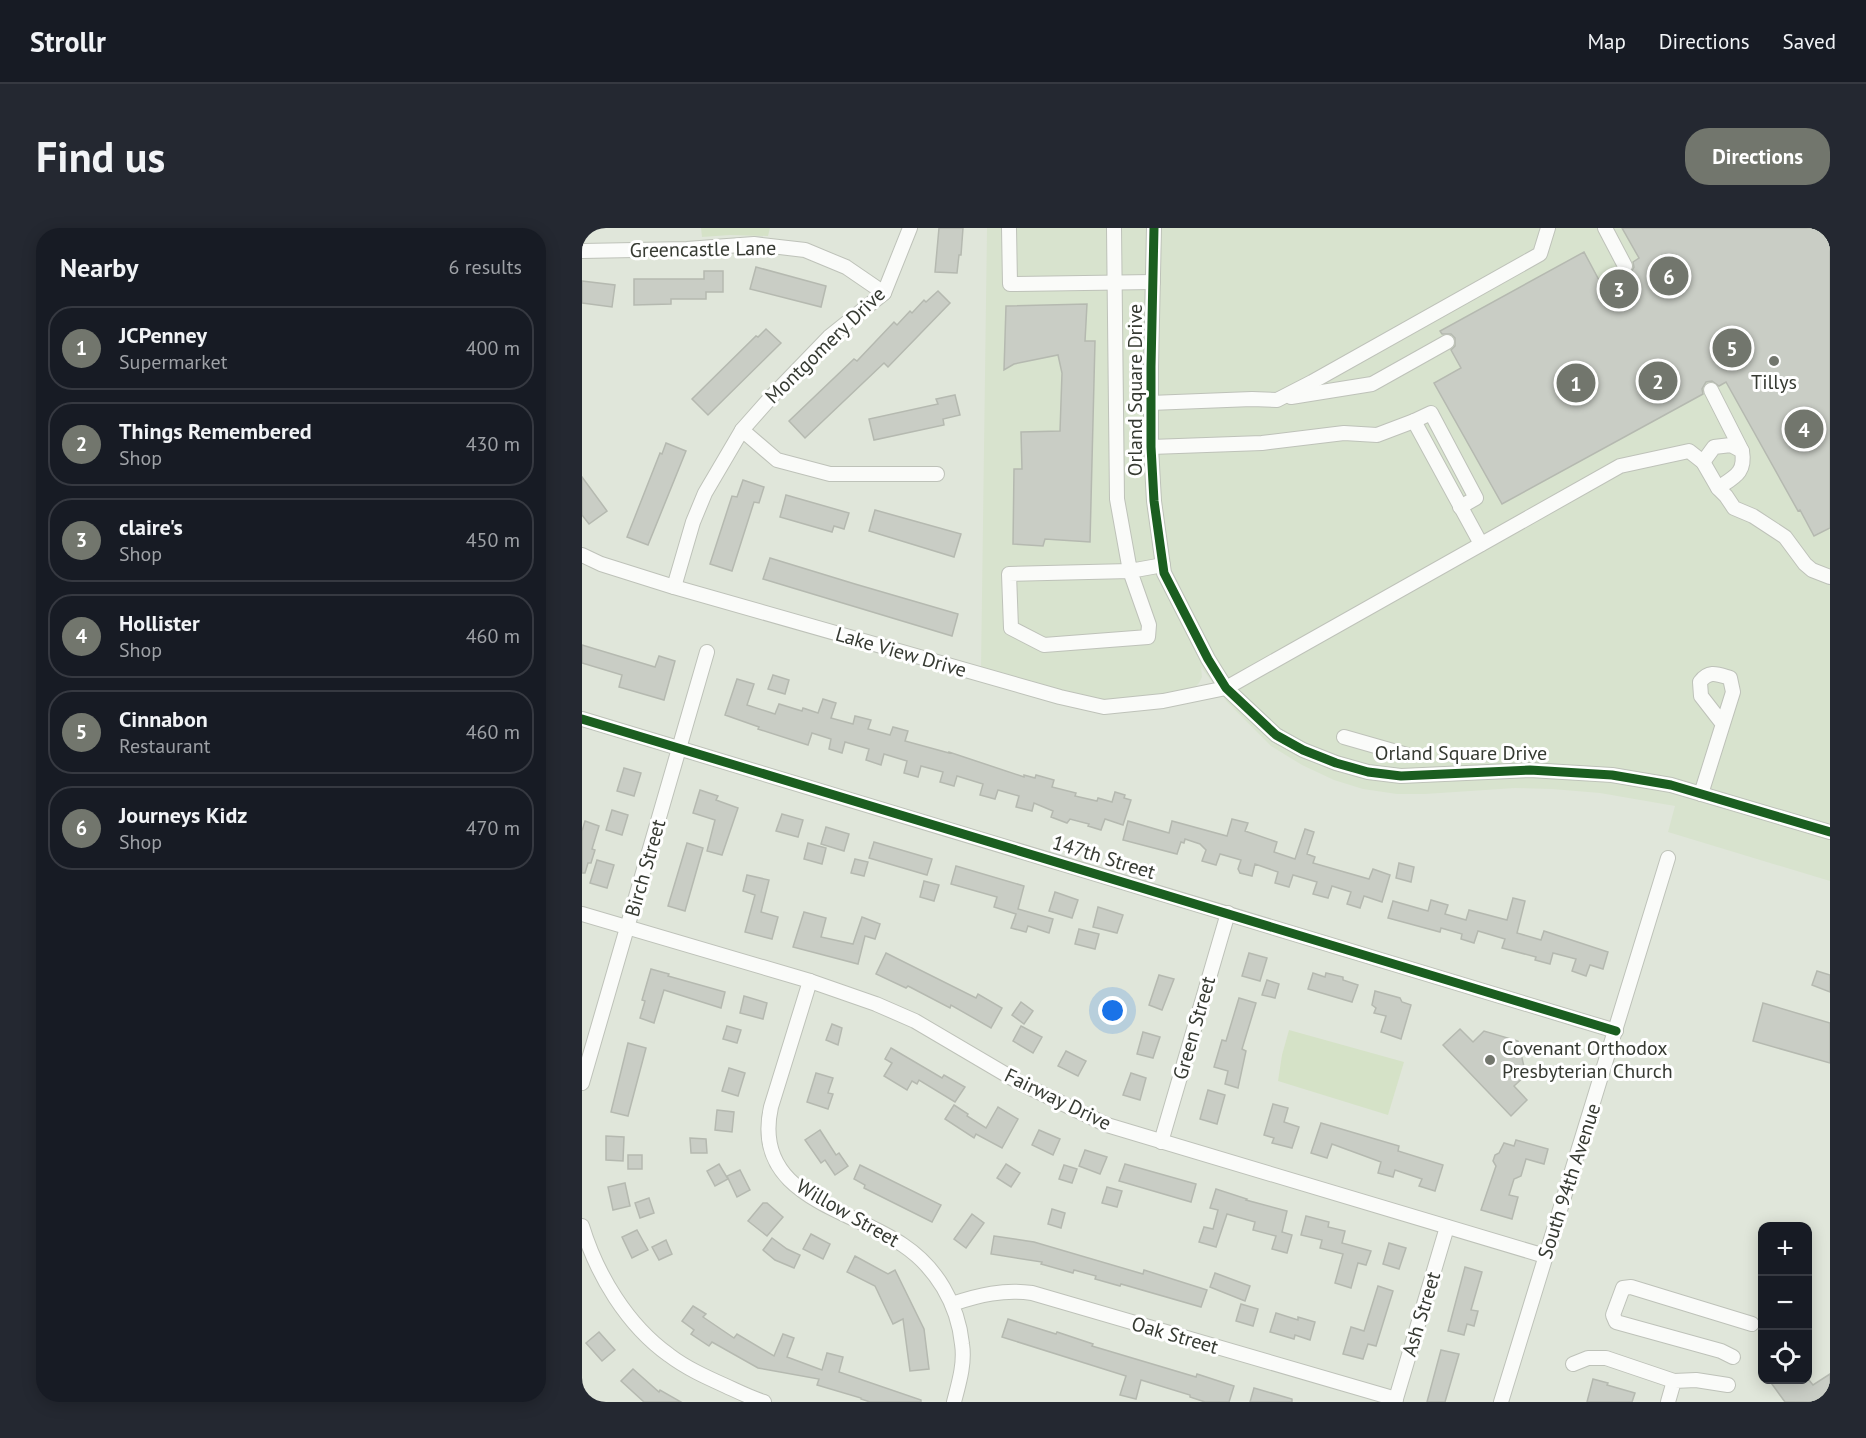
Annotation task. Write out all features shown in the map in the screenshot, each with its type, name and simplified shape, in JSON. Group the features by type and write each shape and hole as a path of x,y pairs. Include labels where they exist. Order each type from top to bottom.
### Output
{"street":[{"name":"Montgomery Drive","path":"674,587 693,522 705,493 742,430 829,337 884,293 910,228"},
{"path":"1009,228 1010,284 1153,282"},
{"path":"1114,228 1117,499 1130,570 1149,625 1148,637 1044,645 1011,628 1009,574 1130,570 1163,565"},
{"name":"Orland Square Drive","path":"1154,228 1150,403 1154,501 1164,573 1193,631 1226,688 1276,735 1303,750 1368,772 1401,776 1530,770 1612,775 1671,785 1830,832"},
{"path":"1277,400 1540,254 1548,228"},
{"path":"1605,228 1625,266"},
{"name":"Greencastle Lane","path":"582,251 687,249 754,244 805,250 846,267 884,293"},
{"path":"1150,403 1277,400 1372,384 1447,342"},
{"path":"1711,390 1742,451 1744,462 1738,474 1718,488"},
{"path":"1152,447 1262,443 1344,433 1377,435 1431,413 1476,498 1460,507"},
{"path":"1414,421 1481,544"},
{"path":"742,430 777,460 830,474 937,474"},
{"path":"1742,451 1731,445 1714,447 1703,462 1718,488 1734,508 1753,516 1785,537 1812,570 1830,577"},
{"name":"Lake View Drive","path":"582,555 601,564 674,587 1060,698 1104,707 1163,701 1226,688 1620,466 1689,451 1703,462"},
{"path":"1441,472 1458,463"},
{"name":"Birch Street","path":"582,1083 707,652"},
{"name":"147th Street","path":"582,719 1616,1031"},
{"path":"1701,794 1722,723"},
{"path":"1344,737 1407,755"},
{"name":"South 94th Avenue","path":"1501,1402 1668,858"},
{"name":"Green Street","path":"1161,1142 1228,913"},
{"name":"Fairway Drive","path":"582,914 810,981 876,1004 915,1021 1022,1084 1107,1125 1545,1256"},
{"name":"Willow Street","path":"810,981 768,1119 771,1150 779,1167 799,1190 901,1243 917,1255 941,1283 952,1304 963,1343 960,1380 954,1402"},
{"path":"582,1226 600,1272 615,1296 648,1338 697,1373 764,1402"},
{"name":"Ash Street","path":"1395,1401 1447,1227"},
{"path":"1733,1357 1721,1351 1616,1322 1612,1315 1623,1288 1631,1287 1752,1324"},
{"name":"Oak Street","path":"952,1304 1014,1290 1032,1293 1395,1401"},
{"path":"1574,1364 1588,1358 1606,1358 1674,1381 1696,1380 1728,1384"},
{"path":"1668,1402 1674,1381"}],"shaded area":[{"path":"701,228 770,228 768,236 702,237"},
{"path":"987,228 1830,228 1830,881 1668,832 1675,806 1600,793 1552,789 1515,788 1397,794 1363,789 1334,780 1302,765 1271,746 1227,702 1201,667 1202,677 1199,683 1194,688 1179,694 1103,701 981,670"},
{"path":"1289,1030 1404,1062 1388,1115 1278,1081"}],"building":[{"path":"939,228 963,228 957,273 935,272"},
{"path":"1622,228 1830,228 1830,528 1814,536 1726,382 1719,386 1712,381 1706,382 1702,389 1703,394 1502,504 1434,383 1461,368 1451,350 1455,346 1455,338 1451,334 1442,334 1440,331 1584,252 1599,280 1617,270 1624,275 1630,274 1634,267 1633,262 1639,258"},
{"path":"756,267 826,286 821,307 750,289"},
{"path":"704,271 723,271 723,292 706,292 706,299 671,299 671,304 634,305 634,279 704,279"},
{"path":"582,281 615,285 612,307 582,303"},
{"path":"938,291 950,303 888,367 884,363 805,438 789,421 854,359 857,361 894,322 897,325 910,311 912,313 924,300 926,302"},
{"path":"1087,304 1085,341 1095,341 1090,542 1045,539 1043,546 1013,544 1014,469 1022,469 1021,432 1060,431 1062,373 1058,355 1014,364 1004,370 1006,306"},
{"path":"766,329 781,343 708,415 692,399"},
{"path":"955,395 960,415 943,419 944,425 874,440 869,419 938,404 936,399"},
{"path":"666,443 686,451 648,545 627,537"},
{"path":"582,477 607,511 589,524 582,515"},
{"path":"743,480 764,487 759,503 754,502 732,571 710,564 732,496 737,497"},
{"path":"786,495 849,513 844,529 834,526 832,532 780,517"},
{"path":"875,510 961,534 954,557 869,531"},
{"path":"770,558 958,614 952,636 763,579"},
{"path":"582,645 655,667 659,656 675,661 664,700 619,687 622,675 582,663"},
{"path":"773,675 789,680 785,694 768,689"},
{"path":"737,679 754,684 747,705 775,714 779,704 818,713 823,699 836,703 831,718 853,724 855,716 871,720 868,729 890,735 893,727 908,731 905,741 949,752 1024,777 1024,775 1035,778 1036,775 1054,780 1052,787 1076,793 1075,796 1112,802 1115,792 1125,795 1124,798 1131,800 1123,825 1105,819 1101,830 1070,819 1067,823 1051,817 1053,811 1034,803 1032,811 1016,807 1019,796 998,790 995,799 980,795 983,784 957,776 954,786 940,782 943,772 921,766 918,777 904,773 907,761 884,754 881,765 866,760 869,749 845,742 842,753 829,749 831,739 812,733 808,745 758,729 759,727 725,715"},
{"path":"624,768 641,773 634,796 617,791"},
{"path":"700,790 718,796 716,800 738,808 722,855 707,851 715,820 693,813"},
{"path":"612,810 628,815 622,835 606,830"},
{"path":"782,814 803,820 798,837 776,831"},
{"path":"1232,819 1248,823 1245,831 1277,842 1274,852 1295,859 1305,829 1314,832 1307,854 1315,857 1313,863 1369,879 1373,869 1390,875 1382,902 1364,896 1360,908 1347,904 1351,892 1332,886 1328,898 1313,894 1317,882 1293,875 1289,887 1275,883 1278,872 1255,864 1252,876 1240,873 1238,869 1241,860 1220,854 1216,865 1202,861 1206,850 1200,844 1185,839 1184,843 1181,842 1177,854 1123,840 1128,821 1169,833 1172,821 1227,836"},
{"path":"585,821 599,826 592,849 595,850 591,863 588,863 585,873 582,873 582,831"},
{"path":"826,827 849,834 844,851 821,844"},
{"path":"874,842 932,859 927,875 869,858"},
{"path":"687,843 703,848 685,911 668,906"},
{"path":"808,843 826,848 822,864 804,859"},
{"path":"855,859 868,862 864,876 851,873"},
{"path":"597,860 614,865 607,888 590,883"},
{"path":"1399,863 1414,867 1411,882 1396,878"},
{"path":"956,866 1024,886 1018,909 1053,919 1049,933 1028,926 1026,932 1011,928 1016,914 994,907 997,897 951,884"},
{"path":"747,875 769,880 761,912 778,917 772,939 745,932 755,895 743,891"},
{"path":"924,881 939,885 934,901 920,897"},
{"path":"1055,892 1078,900 1072,918 1049,911"},
{"path":"1513,898 1525,901 1517,933 1541,940 1544,931 1608,952 1603,969 1590,965 1586,976 1572,971 1576,959 1553,953 1550,964 1535,960 1536,957 1502,948 1505,939 1478,931 1474,943 1461,939 1462,934 1441,928 1440,932 1388,918 1393,901 1428,911 1431,900 1448,905 1445,914 1466,920 1469,910 1507,920"},
{"path":"1098,907 1123,915 1117,933 1093,927"},
{"path":"804,912 826,918 821,937 853,944 862,917 880,924 875,939 865,936 858,964 793,947"},
{"path":"1079,929 1099,934 1095,949 1075,944"},
{"path":"886,953 976,998 978,994 1002,1008 991,1028 951,1005 950,1008 908,986 906,988 876,974"},
{"path":"1249,953 1267,958 1260,981 1242,976"},
{"path":"651,969 725,992 721,1008 664,990 654,1023 640,1018 645,1001 642,1000"},
{"path":"1817,971 1830,975 1830,992 1812,985"},
{"path":"1313,973 1325,977 1326,973 1343,977 1343,980 1358,985 1352,1002 1308,989"},
{"path":"1159,975 1174,979 1162,1010 1149,1005"},
{"path":"1267,980 1279,984 1275,998 1262,995"},
{"path":"1375,991 1400,998 1402,1002 1411,1005 1401,1039 1381,1032 1386,1016 1374,1013 1376,1008 1372,1005"},
{"path":"744,996 767,1003 763,1019 740,1013"},
{"path":"1239,998 1256,1003 1242,1049 1246,1051 1238,1088 1225,1084 1228,1071 1214,1067 1222,1040 1226,1041"},
{"path":"1021,1002 1033,1011 1024,1024 1012,1015"},
{"path":"1763,1003 1830,1023 1830,1063 1753,1041"},
{"path":"832,1024 842,1028 838,1045 826,1040"},
{"path":"727,1026 741,1030 737,1043 723,1039"},
{"path":"1021,1026 1042,1037 1033,1053 1013,1041"},
{"name":"Covenant Orthodox Presbyterian Church","path":"1460,1029 1473,1042 1484,1031 1518,1041 1526,1075 1514,1086 1527,1100 1511,1116 1443,1045"},
{"path":"1143,1032 1160,1037 1153,1058 1137,1054"},
{"path":"628,1043 646,1048 628,1116 611,1112"},
{"path":"891,1048 942,1078 944,1075 965,1087 955,1102 919,1080 917,1084 912,1081 907,1090 884,1076 892,1063 885,1059"},
{"path":"1066,1051 1086,1061 1078,1076 1058,1066"},
{"path":"729,1068 745,1073 738,1096 722,1091"},
{"path":"816,1073 833,1078 828,1093 833,1094 828,1109 807,1102"},
{"path":"1131,1073 1146,1078 1140,1100 1123,1095"},
{"path":"1208,1090 1225,1095 1217,1124 1200,1119"},
{"path":"1273,1104 1288,1108 1284,1122 1299,1127 1292,1148 1272,1143 1274,1138 1264,1135"},
{"path":"954,1105 986,1128 998,1107 1018,1119 1002,1148 976,1134 974,1138 945,1119"},
{"path":"717,1110 734,1112 732,1132 715,1130"},
{"path":"1321,1123 1399,1146 1398,1151 1443,1165 1435,1191 1419,1186 1422,1179 1395,1170 1393,1177 1378,1173 1381,1162 1332,1144 1327,1158 1311,1153"},
{"path":"820,1130 836,1155 839,1153 848,1166 835,1175 825,1160 821,1163 805,1140"},
{"path":"1039,1130 1060,1139 1053,1155 1032,1145"},
{"path":"606,1136 624,1137 623,1161 606,1160"},
{"path":"690,1138 706,1139 707,1153 691,1153"},
{"path":"1516,1140 1548,1149 1544,1164 1526,1159 1521,1176 1514,1179 1509,1195 1518,1197 1512,1219 1481,1210 1496,1166 1493,1161 1495,1155 1499,1153 1504,1143 1514,1146"},
{"path":"1085,1150 1107,1157 1100,1174 1079,1166"},
{"path":"628,1155 642,1155 642,1169 628,1169"},
{"path":"719,1164 728,1179 715,1186 707,1171"},
{"path":"1006,1164 1020,1173 1011,1187 997,1178"},
{"path":"1125,1164 1196,1184 1191,1202 1119,1181"},
{"path":"860,1165 941,1205 932,1222 864,1188 865,1185 854,1179"},
{"path":"1064,1165 1077,1169 1072,1183 1059,1179"},
{"path":"740,1170 750,1190 737,1197 727,1176"},
{"path":"625,1183 630,1206 613,1210 608,1187"},
{"path":"1107,1187 1122,1191 1117,1207 1102,1203"},
{"path":"1216,1189 1287,1211 1282,1232 1292,1235 1287,1253 1272,1249 1276,1236 1253,1230 1255,1222 1227,1214 1216,1247 1199,1242 1204,1227 1213,1229 1218,1210 1210,1208"},
{"path":"649,1198 654,1213 640,1218 635,1203"},
{"path":"763,1203 767,1203 783,1217 767,1236 748,1221"},
{"path":"1052,1209 1065,1213 1061,1228 1048,1224"},
{"path":"972,1214 984,1223 966,1248 954,1239"},
{"path":"1306,1216 1329,1222 1328,1227 1345,1231 1342,1243 1371,1251 1366,1265 1358,1263 1351,1288 1335,1283 1343,1254 1320,1248 1322,1240 1301,1235"},
{"path":"637,1230 648,1250 632,1258 622,1237"},
{"path":"811,1234 830,1244 823,1259 803,1249"},
{"path":"994,1236 1034,1242 1143,1274 1144,1270 1207,1290 1201,1307 1121,1284 1120,1286 1095,1279 1096,1276 1074,1270 1073,1273 1041,1264 1042,1262 991,1254"},
{"path":"772,1238 800,1255 794,1268 775,1260 763,1250"},
{"path":"666,1240 672,1254 659,1260 652,1247"},
{"path":"1389,1243 1406,1248 1399,1269 1383,1264"},
{"path":"855,1256 888,1274 895,1270 924,1329 929,1369 910,1371 903,1319 893,1324 875,1286 847,1272"},
{"path":"1465,1267 1482,1272 1471,1310 1478,1311 1474,1326 1467,1324 1464,1335 1448,1331"},
{"path":"1215,1273 1250,1286 1245,1301 1210,1287"},
{"path":"1378,1286 1393,1291 1376,1346 1368,1344 1363,1359 1343,1354 1351,1327 1364,1331"},
{"path":"1241,1304 1258,1309 1253,1326 1236,1321"},
{"path":"693,1306 706,1314 703,1317 734,1338 737,1334 774,1356 783,1334 794,1338 787,1357 822,1370 827,1353 843,1357 839,1372 921,1400 921,1402 870,1402 817,1385 819,1379 758,1368 712,1342 709,1346 691,1334 694,1330 682,1321"},
{"path":"1276,1313 1298,1320 1298,1317 1315,1322 1310,1340 1295,1335 1294,1339 1270,1332"},
{"path":"1008,1319 1056,1334 1057,1332 1093,1344 1092,1346 1196,1377 1197,1374 1234,1386 1229,1402 1205,1402 1141,1380 1136,1399 1120,1395 1126,1376 1002,1337"},
{"path":"599,1332 615,1350 602,1361 586,1343"},
{"path":"1441,1350 1459,1354 1445,1402 1427,1402"},
{"path":"633,1369 659,1392 660,1390 681,1402 644,1402 621,1381"},
{"path":"1830,1374 1830,1402 1785,1402 1772,1384 1812,1384"},
{"path":"1593,1379 1635,1393 1632,1402 1587,1402"},
{"path":"1254,1388 1292,1399 1292,1402 1250,1402"}],"cycle path":[{"path":"1154,228 1151,447 1154,501 1164,573 1208,659 1226,688 1276,735 1303,750 1368,772 1401,776 1530,770 1612,775 1671,785 1830,832"},
{"path":"582,719 1616,1031"}],"place":[{"name":"Journeys Kidz","path":"1669,276"},
{"name":"claire's","path":"1619,289"},
{"name":"Cinnabon","path":"1732,348"},
{"name":"Tillys","path":"1774,361"},
{"name":"Things Remembered","path":"1658,381"},
{"name":"JCPenney","path":"1576,383"},
{"name":"Hollister","path":"1804,429"},
{"name":"Covenant Orthodox Presbyterian Church","path":"1490,1060"}]}
